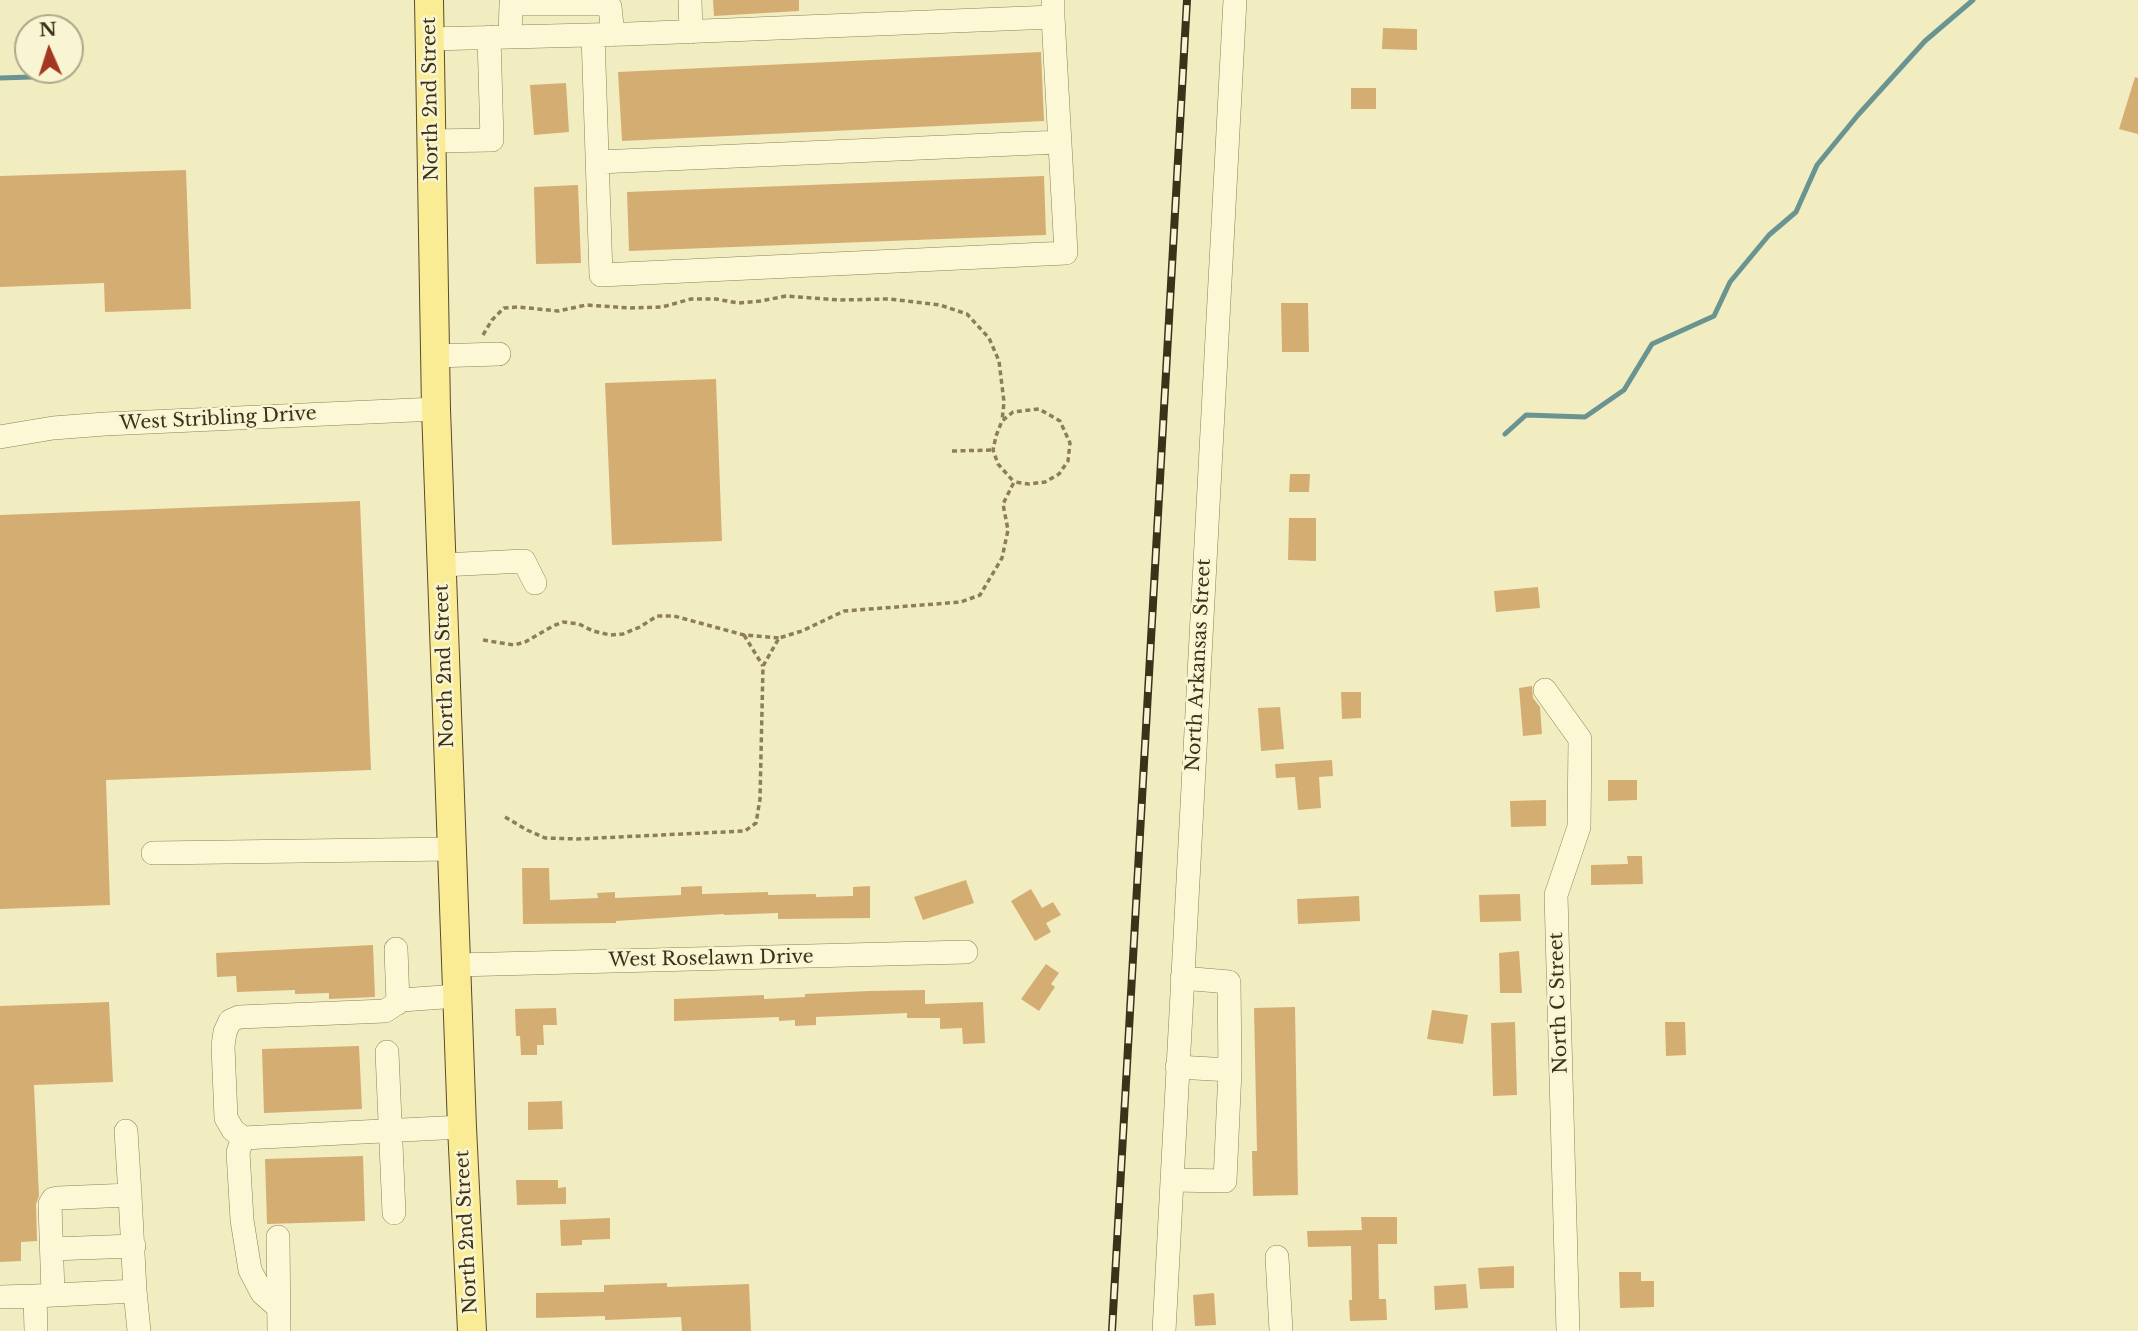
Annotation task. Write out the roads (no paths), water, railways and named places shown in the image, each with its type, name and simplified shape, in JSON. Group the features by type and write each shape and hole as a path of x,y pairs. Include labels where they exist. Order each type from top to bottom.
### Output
{"main road":[{"name":"North 2nd Street","path":"429,0 436,409 472,1331"}],"street":[{"path":"690,0 691,32"},
{"name":"North Arkansas Street","path":"1164,1331 1235,0"},
{"path":"430,39 499,37 611,35 691,32 1053,8 1066,253 601,275 597,162 611,35 610,7 602,4 511,4 499,37 492,140 432,141"},
{"path":"597,162 1060,142"},
{"path":"435,356 499,354"},
{"name":"West Stribling Drive","path":"0,437 53,428 105,424 436,409"},
{"path":"442,565 524,561 535,583"},
{"name":"North C Street","path":"1545,690 1580,739 1579,827 1556,895 1568,1331"},
{"path":"153,853 452,849"},
{"path":"396,948 398,1003"},
{"name":"West Roselawn Drive","path":"456,965 966,952"},
{"path":"1172,1180 1225,1181 1230,1070 1229,982 1182,978"},
{"path":"457,996 408,999 385,1011 239,1017 230,1021 223,1046 226,1118 233,1130 243,1138 462,1127"},
{"path":"387,1052 394,1213"},
{"path":"1177,1067 1230,1070"},
{"path":"126,1131 139,1331"},
{"path":"243,1138 238,1152 242,1220 250,1270 279,1320"},
{"path":"36,1331 52,1249 50,1204 53,1199 130,1195"},
{"path":"278,1237 279,1320"},
{"path":"52,1249 134,1246"},
{"path":"1277,1257 1281,1331"},
{"path":"0,1297 135,1291"}],"waterway":[{"path":"1505,434 1526,415 1585,417 1624,390 1652,344 1714,316 1730,282 1769,235 1796,212 1817,165 1925,41 1973,0"},
{"path":"0,78 14,78"}],"railway":[{"path":"1112,1331 1187,0"}]}
